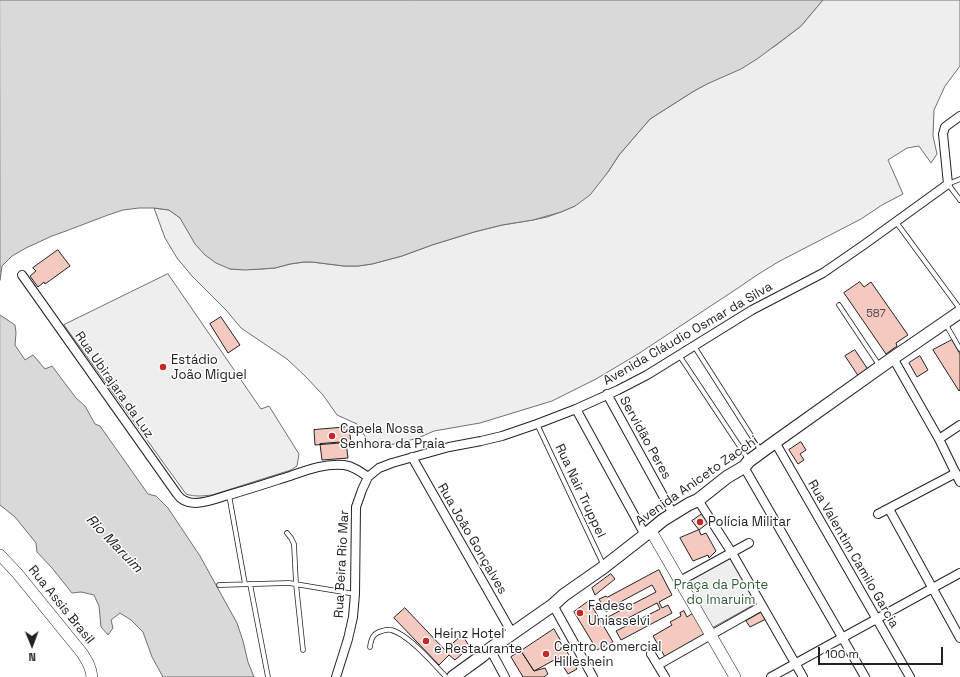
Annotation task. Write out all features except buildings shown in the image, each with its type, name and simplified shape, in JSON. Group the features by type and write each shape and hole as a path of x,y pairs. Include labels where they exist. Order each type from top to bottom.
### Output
{"main road":[{"name":"Avenida Aniceto Zacchi","path":"453,677 604,567 663,520 698,500 775,442 944,323 960,310"}],"street":[{"path":"948,184 943,134 945,127 960,116"},
{"name":"Avenida Cláudio Osmar da Silva","path":"368,477 385,465 448,447 495,437 537,424 576,409 647,375 752,310 823,273 948,184"},
{"name":"Rua Ubirajara da Luz","path":"22,275 182,500 202,502 229,496"},
{"path":"893,358 939,439 960,482"},
{"name":"Servidão Peres","path":"607,394 673,514"},
{"path":"576,409 648,533 680,582 735,677"},
{"path":"939,439 960,425"},
{"name":"Rua Valentim Camilo Garcia","path":"775,442 910,677"},
{"name":"Rua João Gonçalves","path":"412,457 512,633"},
{"path":"747,464 842,638 865,677"},
{"path":"229,496 305,471 327,466 347,465 368,477"},
{"path":"878,514 956,473"},
{"name":"Rua Beira Rio Mar","path":"336,677 352,622 355,594 356,507 368,477"},
{"path":"698,500 732,553 803,677"},
{"path":"889,508 960,638"},
{"path":"680,582 749,543"},
{"name":"Rua Assis Brasil","path":"0,555 17,573 82,653 87,661 92,677"},
{"path":"771,677 960,573"},
{"path":"553,605 593,677"},
{"path":"658,665 762,606"},
{"path":"490,649 505,677"},
{"path":"651,654 665,677"}],"lane":[{"path":"960,179 948,184 960,200"},
{"path":"896,222 960,310"},
{"path":"839,305 881,367"},
{"path":"944,323 960,349"},
{"path":"693,346 762,452"},
{"path":"678,355 747,464"},
{"name":"Rua Nair Truppel","path":"537,424 604,567"},
{"path":"229,496 245,584"},
{"path":"287,533 294,544 296,584 303,650"},
{"path":"219,585 289,583 355,594"},
{"path":"250,584 268,677"},
{"path":"370,647 371,639 377,632 390,629 401,634 425,655 446,677"}],"green space":[{"path":"823,0 960,0 960,66 945,86 934,110 933,136 937,154 931,163 919,146 907,148 888,160 903,194 882,205 861,219 778,262 638,354 596,379 552,401 480,423 434,431 418,438 395,444 371,445 357,424 337,415 323,395 305,376 287,359 241,328 226,310 192,276 177,258 165,238 154,208 169,210 180,218 230,269 275,268 304,262 344,266 372,264 402,256 474,232 502,225 547,217 575,206 608,172 619,155 650,119 694,91 775,46 801,26"},
{"name":"Estádio João Miguel","path":"168,274 261,409 269,406 299,454 297,466 291,470 212,495 196,496 186,494 64,325"},
{"name":"Praça da Ponte do Imaruim","path":"731,557 757,603 712,628 686,582"}],"water":[{"path":"0,0 823,0 801,26 757,59 741,69 694,91 650,119 619,155 590,195 575,206 561,212 533,220 502,225 474,232 402,256 372,264 344,266 304,262 275,268 245,270 230,269 216,263 205,255 195,244 180,218 169,210 139,208 123,210 108,215 52,236 26,248 12,256 2,266 0,280"},
{"name":"Rio Maruim","path":"0,315 15,325 15,345 25,360 33,355 45,369 52,366 76,398 85,406 95,424 100,426 148,494 156,496 168,508 200,556 237,623 248,662 254,677 163,677 152,657 143,632 131,620 120,613 111,620 113,628 108,635 101,627 99,606 94,595 81,592 72,593 37,552 36,543 15,517 0,505"}],"place":[{"name":"Estádio João Miguel","path":"163,367"},
{"name":"Capela Nossa Senhora da Praia","path":"332,436"},
{"name":"Polícia Militar","path":"700,522"},
{"name":"Fadesc Uniasselvi","path":"580,613"},
{"name":"Heinz Hotel e Restaurante","path":"426,641"},
{"name":"Centro Comercial Hilleshein","path":"546,654"}]}
